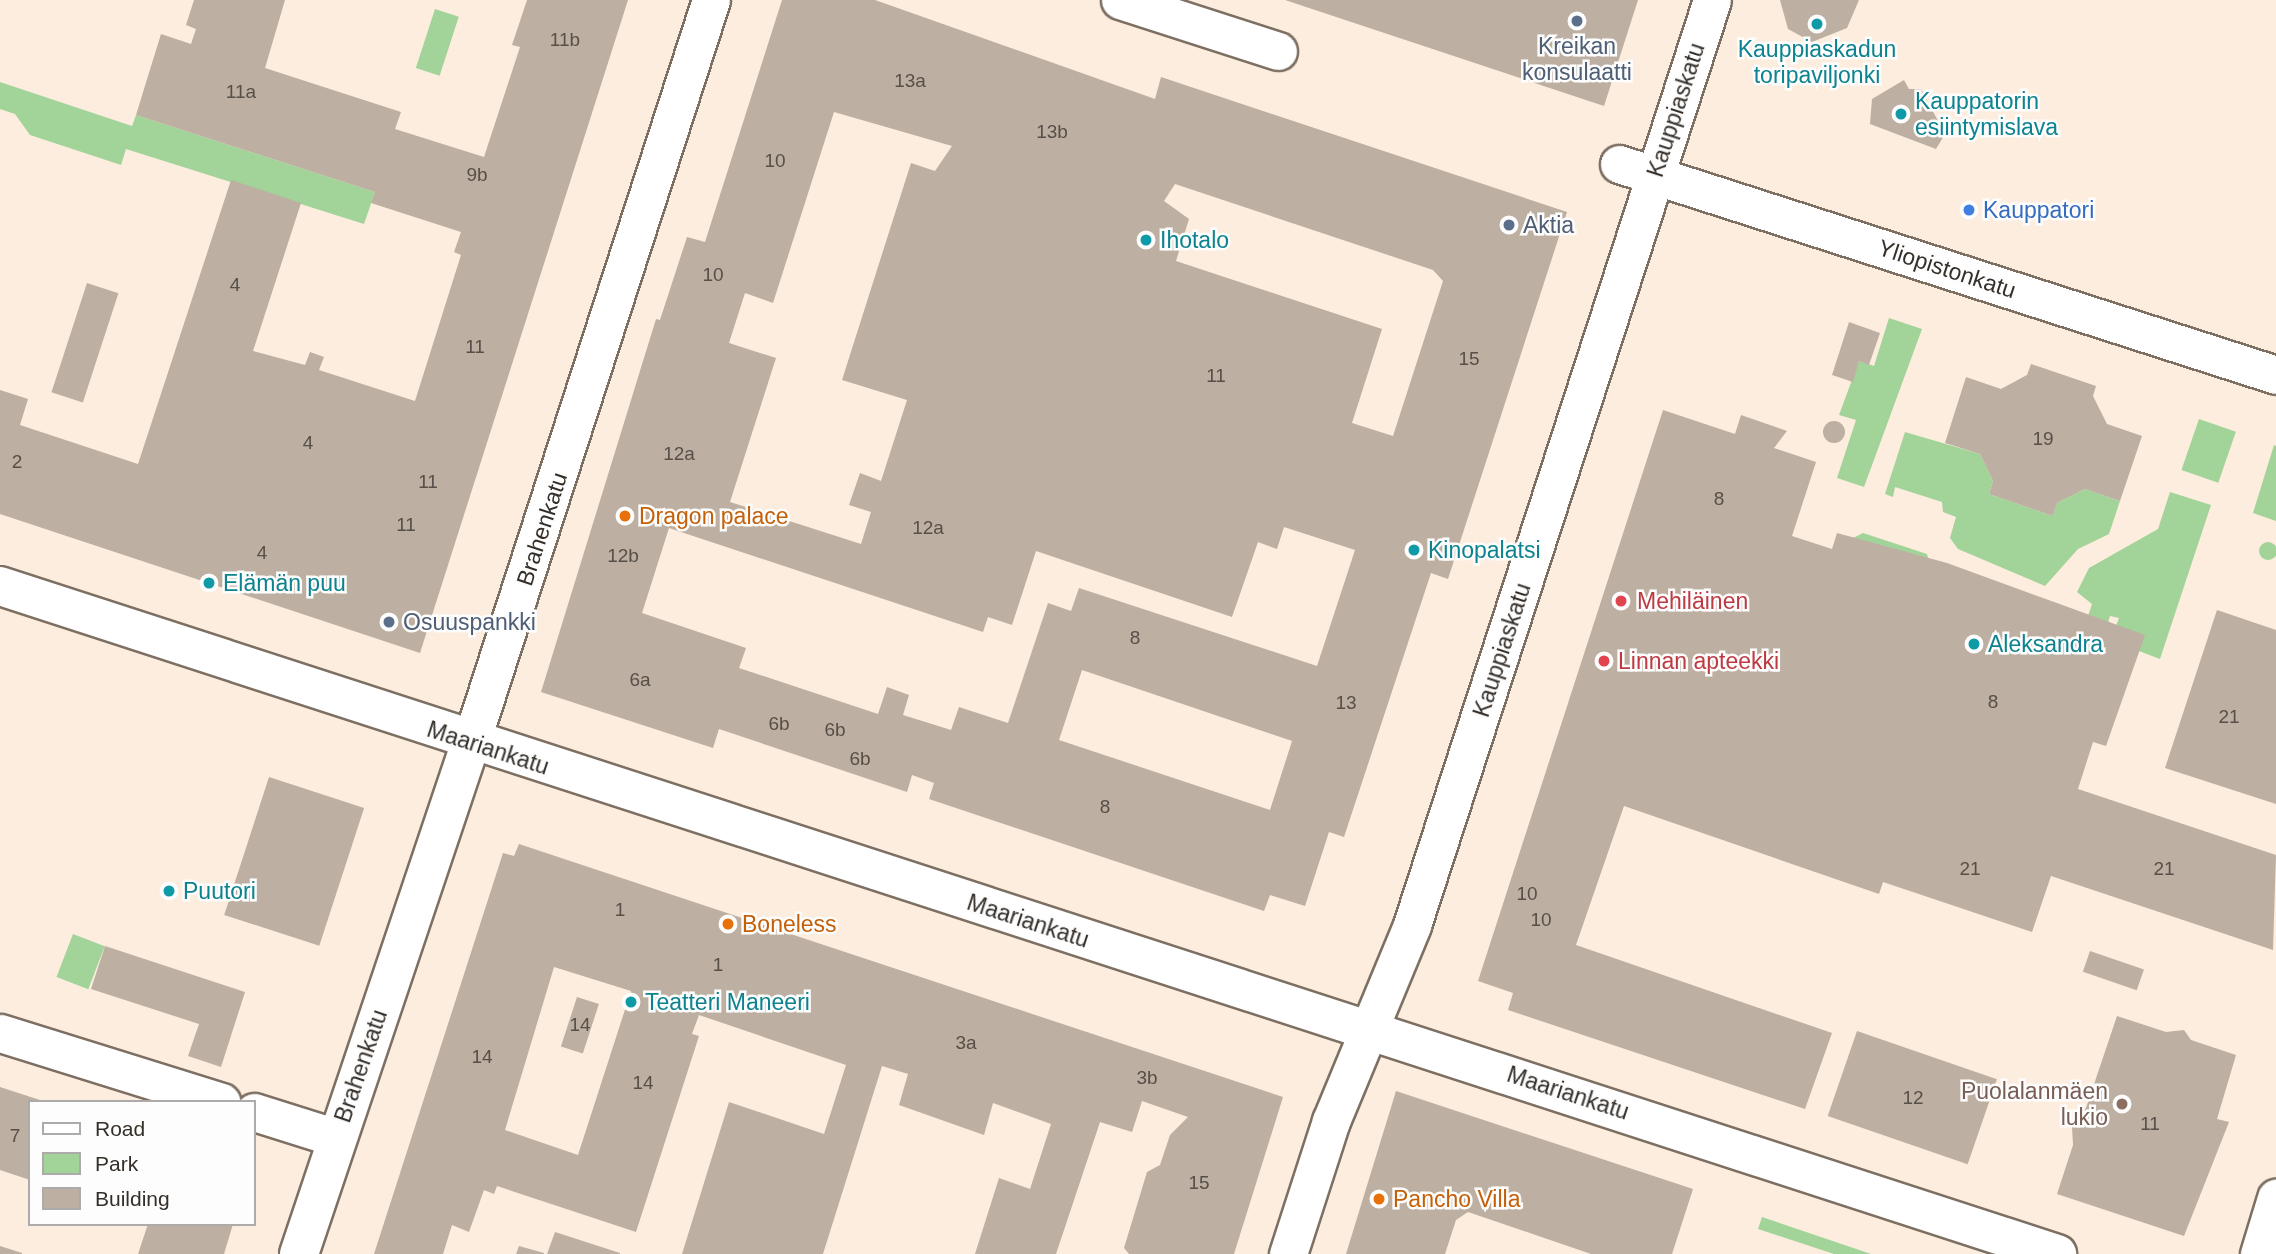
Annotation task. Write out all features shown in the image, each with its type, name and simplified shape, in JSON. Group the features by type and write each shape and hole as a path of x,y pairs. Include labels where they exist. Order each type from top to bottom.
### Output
{"street":[{"name":"Brahenkatu","path":"299,1254 471,742 711,0"},
{"path":"1121,0 1278,51"},
{"name":"Kauppiaskatu","path":"1288,1254 1369,1029 1412,925 1712,0"},
{"name":"Yliopistonkatu","path":"1619,164 2276,375"},
{"name":"Maariankatu","path":"0,586 471,742 1369,1029 2057,1254"},
{"path":"0,1033 215,1100"},
{"path":"256,1113 337,1138"},
{"path":"2259,1254 2276,1198"}],"green space":[{"path":"435,9 459,17 440,76 416,68"},
{"path":"0,82 132,126 136,115 375,192 364,224 126,149 121,165 30,135 15,114 0,109"},
{"path":"1889,318 1922,329 1864,487 1837,478 1856,420 1839,415 1859,361 1874,366"},
{"path":"2199,419 2236,432 2218,483 2181,470"},
{"path":"1905,432 1980,454 1993,481 1989,494 2053,516 2057,503 2085,489 2120,501 2109,534 2078,549 2045,586 1958,549 1950,538 1956,517 1943,512 1942,502 1895,487 1893,497 1885,494"},
{"path":"2274,445 2276,446 2276,521 2253,513"},
{"path":"2170,492 2211,505 2160,659 2139,651 2116,626 2119,618 2110,616 2108,623 2088,616 2092,604 2077,592 2089,568 2158,529"},
{"path":"1863,533 1927,554 1929,562 1853,538"},
{"path":"2268,542 2276,547 2277,551 2272,559 2268,560 2260,555 2259,551 2264,543"},
{"path":"73,934 105,946 88,989 57,977"},
{"path":"1762,1217 1871,1254 1834,1254 1758,1229"}],"building":[{"path":"194,0 285,0 265,68 401,112 395,129 484,157 520,47 512,45 527,0 628,0 420,653 0,514 0,390 28,399 20,425 138,464 231,180 301,203 253,351 305,365 310,352 324,357 319,370 415,401 461,255 454,252 461,232 371,203 375,192 136,115 161,34 191,44 196,29 186,25"},
{"path":"782,0 875,0 1155,99 1161,77 1567,212 1448,579 1431,573 1344,837 1329,832 1305,906 1270,895 1264,911 929,799 934,783 912,775 907,792 719,729 713,748 541,692 656,319 660,320 687,237 705,242","holes":["834,112 952,146 935,171 911,163 842,380 907,400 881,481 860,473 849,505 871,512 861,544 730,502 776,358 729,343 745,293 773,303","1175,184 1433,270 1443,281 1393,436 1352,423 1382,329 1176,261 1189,219 1164,201","1284,527 1355,550 1317,666 1079,588 1071,611 1048,603 1008,723 959,707 951,730 903,715 909,695 887,687 878,714 739,668 746,648 642,613 669,528 983,632 988,617 1012,625 1036,551 1232,617 1258,542 1277,549","1082,670 1292,741 1270,810 1059,740"]},
{"path":"1285,0 1638,0 1604,106"},
{"name":"Kauppiaskadun toripaviljonki","path":"1780,0 1859,0 1847,28 1812,42 1788,29"},
{"name":"Kauppatorin esiintymislava","path":"1904,80 1909,89 1921,89 1945,134 1936,149 1870,124 1872,99"},
{"path":"87,283 118,293 83,403 51,392"},
{"path":"1849,322 1880,333 1869,365 1859,361 1853,382 1832,375"},
{"path":"2031,364 2096,386 2093,396 2107,424 2142,436 2120,501 2085,489 2057,503 2053,516 1989,494 1993,481 1980,454 1945,443 1966,377 2001,389 2027,375"},
{"path":"1663,410 1735,434 1741,415 1787,431 1774,448 1816,462 1792,536 1832,549 1837,533 1947,563 2145,635 2106,746 2093,742 2078,789 2276,855 2273,950 2051,876 2032,932 1883,882 1879,894 1624,806 1576,945 1832,1033 1805,1109 1508,1010 1513,993 1478,981"},
{"path":"1834,421 1842,424 1845,432 1842,440 1834,443 1826,440 1823,432 1826,424"},
{"path":"2217,610 2276,630 2276,804 2165,768"},
{"path":"269,777 364,808 319,946 224,915"},
{"path":"519,844 1283,1097 1234,1254 1129,1254 1124,1248 1147,1172 1160,1165 1170,1135 1188,1117 1142,1101 1132,1132 1100,1122 1056,1254 975,1254 999,1178 1030,1189 1051,1124 993,1103 984,1135 899,1105 908,1074 882,1066 823,1254 682,1254 729,1102 824,1134 846,1065 699,1015 692,1034 699,1036 636,1232 497,1186 494,1194 484,1190 469,1232 452,1225 443,1254 374,1254 503,853 514,856","holes":["554,967 631,991 578,1155 505,1130"]},
{"path":"105,946 245,992 221,1067 188,1056 199,1024 91,989"},
{"path":"2090,951 2144,970 2137,990 2083,972"},
{"path":"577,997 599,1004 583,1054 561,1046"},
{"path":"2117,1016 2166,1032 2184,1030 2191,1040 2236,1055 2217,1119 2229,1122 2184,1236 2057,1194 2073,1145 2072,1127 2086,1108"},
{"path":"1857,1031 1997,1079 1968,1164 1828,1116"},
{"path":"0,1087 40,1100 28,1100 28,1179 0,1170"},
{"path":"1396,1091 1693,1189 1672,1254 1591,1254 1468,1212 1456,1220 1445,1254 1346,1254"},
{"path":"147,1226 232,1226 224,1254 138,1254"},
{"path":"555,1232 620,1253 620,1254 547,1254"},
{"path":"0,1246 22,1253 22,1254 0,1254"},
{"path":"519,1246 544,1253 544,1254 516,1254"}],"place":[{"name":"Kreikan konsulaatti","path":"1577,21"},
{"name":"Kauppiaskadun toripaviljonki","path":"1817,24"},
{"name":"Kauppatorin esiintymislava","path":"1901,114"},
{"name":"Kauppatori","path":"1969,210"},
{"name":"Aktia","path":"1509,225"},
{"name":"Ihotalo","path":"1146,240"},
{"name":"Dragon palace","path":"625,516"},
{"name":"Kinopalatsi","path":"1414,550"},
{"name":"Elämän puu","path":"209,583"},
{"name":"Mehiläinen","path":"1621,601"},
{"name":"Osuuspankki","path":"389,622"},
{"name":"Aleksandra","path":"1974,644"},
{"name":"Linnan apteekki","path":"1604,661"},
{"name":"Puutori","path":"169,891"},
{"name":"Boneless","path":"728,924"},
{"name":"Teatteri Maneeri","path":"631,1002"},
{"name":"Puolalanmäen lukio","path":"2122,1104"},
{"name":"Pancho Villa","path":"1379,1199"}]}
